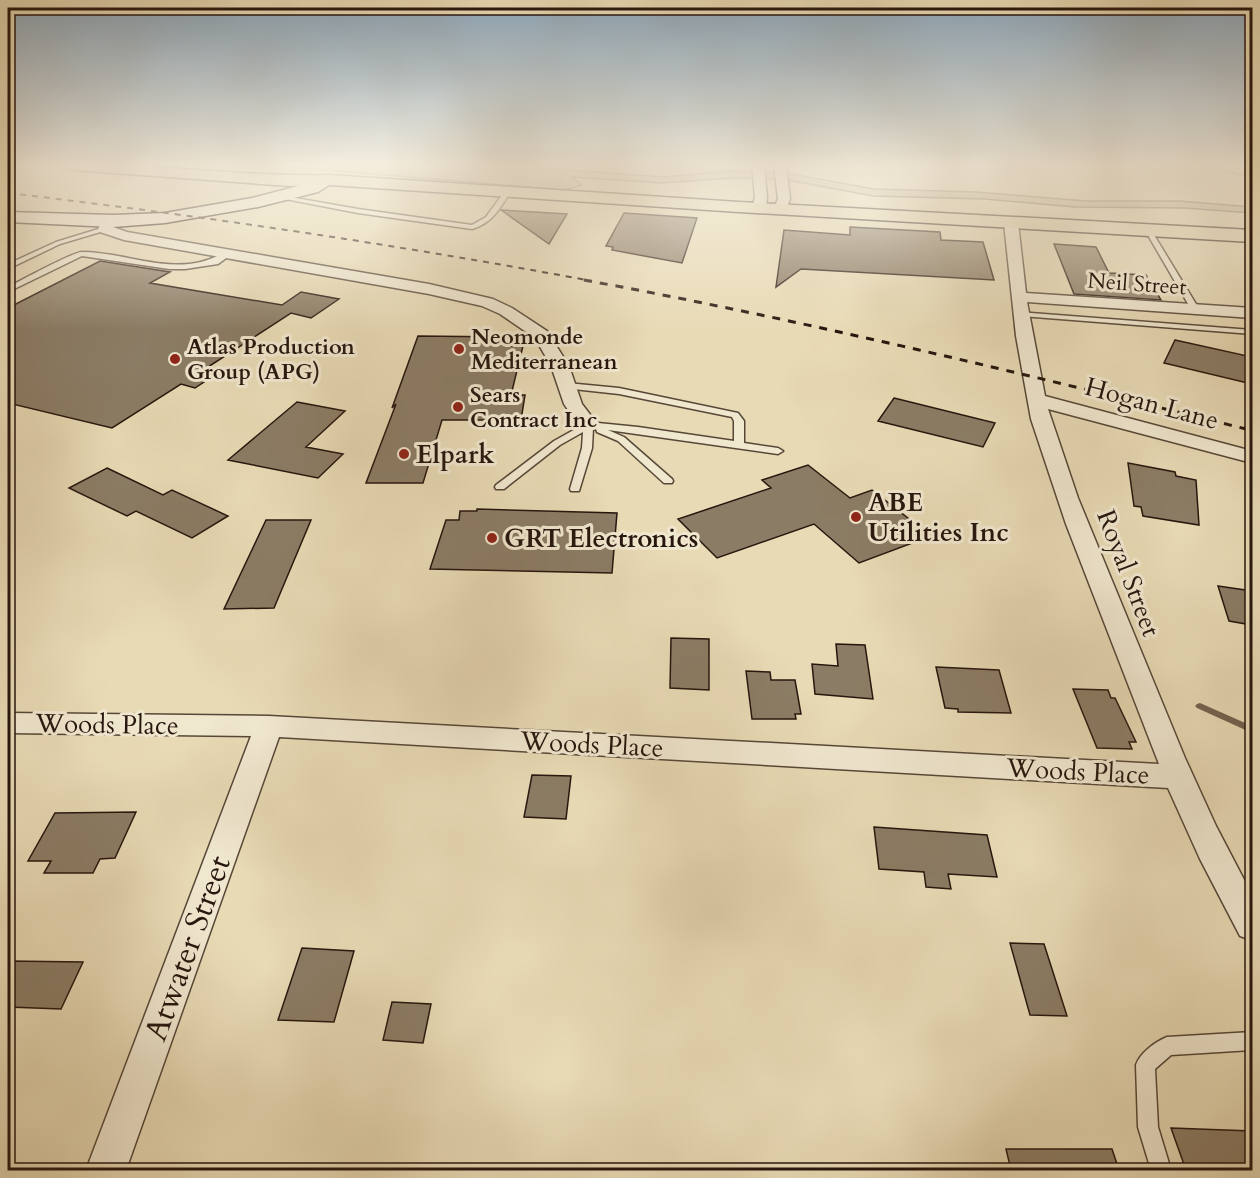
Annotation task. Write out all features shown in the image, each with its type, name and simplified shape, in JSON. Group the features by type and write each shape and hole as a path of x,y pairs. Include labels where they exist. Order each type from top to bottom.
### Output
{"main road":[{"path":"957,220 1252,236"}],"street":[{"path":"45,220 107,225 145,220"},
{"name":"Royal Street","path":"1011,223 1020,306 1037,400 1049,446 1177,777 1223,876 1252,926"},
{"path":"107,225 124,236 461,294 487,302 506,311 541,335 551,349 573,404 588,425"},
{"name":"Neil Street","path":"1020,306 1082,302 1252,312"},
{"name":"Hogan Lane","path":"1037,400 1252,457"},
{"name":"Woods Place","path":"8,723 269,726 1177,777"},
{"name":"Atwater Street","path":"106,1170 269,726"}],"lane":[{"path":"427,220 472,227 482,225 489,220"},
{"path":"8,267 58,243 107,225"},
{"path":"1148,230 1195,309"},
{"path":"8,290 81,254 169,267 185,267 214,262 229,253"},
{"path":"1082,302 1087,320"},
{"path":"1020,306 1087,320 1252,332"},
{"path":"567,386 619,391 735,415 739,421 739,445"},
{"path":"588,425 621,439 668,481"},
{"path":"575,489 587,448 588,425"},
{"path":"500,487 556,443 588,425 778,450"},
{"path":"1161,1170 1148,1127 1145,1065 1167,1046 1252,1041"}],"building":[{"path":"515,220 563,220 549,244"},
{"path":"620,220 696,220 682,263 612,250 613,247 606,246"},
{"path":"850,227 940,232 941,240 983,242 994,280 801,269 776,287 784,230 850,235"},
{"path":"1054,244 1096,247 1109,273 1146,275 1161,300 1074,294"},
{"path":"100,261 170,272 150,283 282,305 301,292 339,299 311,318 291,313 208,367 222,370 195,388 181,384 112,428 8,403 8,308"},
{"path":"418,336 508,337 505,346 523,346 511,395 525,395 521,420 442,420 423,483 366,483 396,404 392,408"},
{"path":"1175,340 1252,357 1252,384 1164,363"},
{"path":"894,398 995,423 983,447 878,421"},
{"path":"297,402 345,411 306,447 343,454 318,478 228,460"},
{"path":"1128,463 1175,472 1176,476 1196,480 1199,525 1143,516 1141,507 1134,506"},
{"path":"808,465 850,498 872,490 931,536 859,563 814,524 717,558 678,519 771,488 762,480"},
{"path":"107,468 163,495 172,490 228,516 192,538 136,511 127,516 69,488"},
{"path":"477,509 617,513 612,573 430,569 446,520 459,520 460,511 477,511"},
{"path":"266,520 311,520 274,608 224,609"},
{"path":"1218,586 1252,591 1252,625 1229,621"},
{"path":"671,638 709,639 709,690 670,688"},
{"path":"836,644 865,645 873,699 815,694 812,664 838,666"},
{"path":"936,667 999,670 1011,713 958,712 958,709 945,708"},
{"path":"746,671 770,672 771,680 795,680 801,714 795,714 796,719 752,719"},
{"path":"1073,689 1108,690 1111,698 1115,698 1136,742 1129,742 1132,749 1097,748"},
{"path":"532,775 571,776 566,819 524,817"},
{"path":"136,812 115,858 100,859 93,873 44,873 51,861 28,861 55,813"},
{"path":"874,827 987,835 997,877 948,874 951,889 926,887 924,872 879,869"},
{"path":"1010,943 1044,944 1067,1016 1030,1015"},
{"path":"302,948 354,951 334,1022 278,1020"},
{"path":"8,961 83,962 61,1009 8,1007"},
{"path":"392,1002 431,1004 423,1043 383,1040"},
{"path":"1171,1128 1252,1131 1252,1170 1186,1170"},
{"path":"1006,1149 1112,1149 1119,1170 1011,1170"}],"waterway":[{"path":"1200,706 1252,730"}],"railway":[{"path":"217,220 446,255 592,281"},
{"path":"584,280 835,331 1250,430"},
{"path":"1244,428 1252,430"}],"place":[{"name":"Neomonde Mediterranean","path":"459,349"},
{"name":"Atlas Production Group (APG)","path":"175,359"},
{"name":"Sears Contract Inc","path":"458,407"},
{"name":"Elpark","path":"404,454"},
{"name":"ABE Utilities Inc","path":"856,517"},
{"name":"GRT Electronics","path":"492,538"}]}
